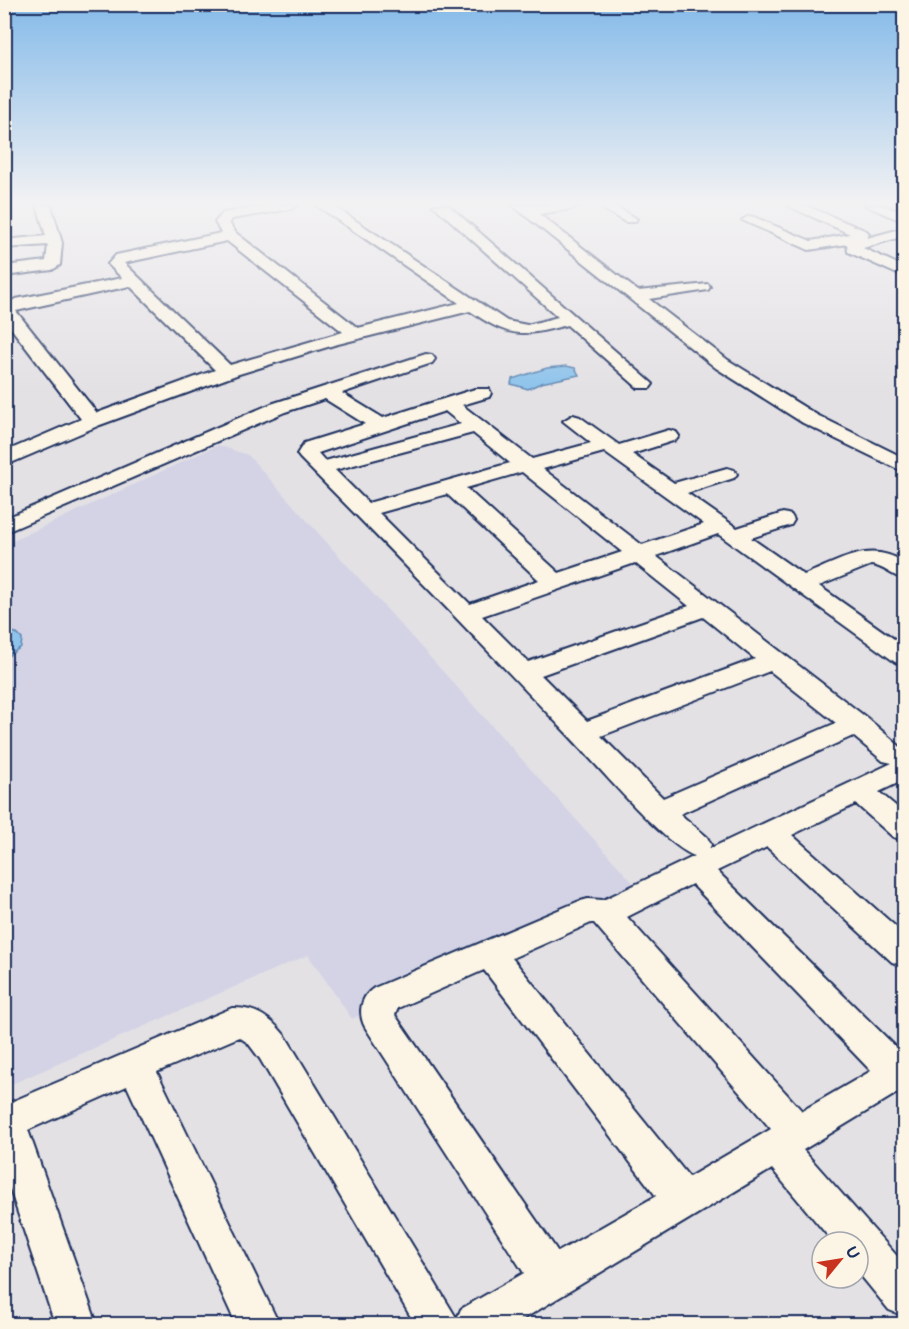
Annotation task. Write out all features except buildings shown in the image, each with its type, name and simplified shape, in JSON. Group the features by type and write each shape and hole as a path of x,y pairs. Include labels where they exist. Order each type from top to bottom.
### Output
{"street":[{"path":"4,271 36,267"},
{"path":"119,267 227,372"},
{"path":"270,267 354,333"},
{"path":"416,267 502,325 527,330 572,319"},
{"path":"512,267 644,384"},
{"path":"597,267 700,348 753,385 810,419 904,466"},
{"path":"93,421 6,310 9,306 131,281"},
{"path":"634,296 702,287"},
{"path":"4,460 93,421 227,372 354,333 473,305"},
{"path":"4,337 22,333"},
{"path":"4,527 225,429 426,359"},
{"path":"327,392 381,425"},
{"path":"476,1324 787,1139 902,1075 696,857 659,812 466,613 307,454 311,447 482,393"},
{"path":"448,404 641,553 857,724 899,761 859,791 771,833 696,857 605,914"},
{"path":"573,421 904,657"},
{"path":"321,468 476,426"},
{"path":"364,511 529,465 669,436"},
{"path":"671,491 727,474"},
{"path":"451,486 555,582"},
{"path":"466,613 641,553 783,520"},
{"path":"803,584 868,558 884,559 904,572"},
{"path":"523,672 708,607"},
{"path":"582,733 776,660"},
{"path":"659,812 857,724"},
{"path":"859,791 904,829"},
{"path":"771,833 904,953"},
{"path":"552,1279 378,1017 380,1002 387,998 588,911 598,910 605,914 787,1139 904,1295"},
{"path":"490,954 684,1201"},
{"path":"76,1324 5,1122 232,1023 241,1022 258,1028 273,1048 438,1324"},
{"path":"136,1065 258,1324"}],"shaded area":[{"path":"218,445 248,455 636,886 352,1019 308,955 5,1087 4,545"}],"water":[{"path":"566,366 575,368 579,375 541,383 528,389 511,384 512,379 547,368"},
{"path":"5,630 16,633 22,639 21,647 5,658"}]}
